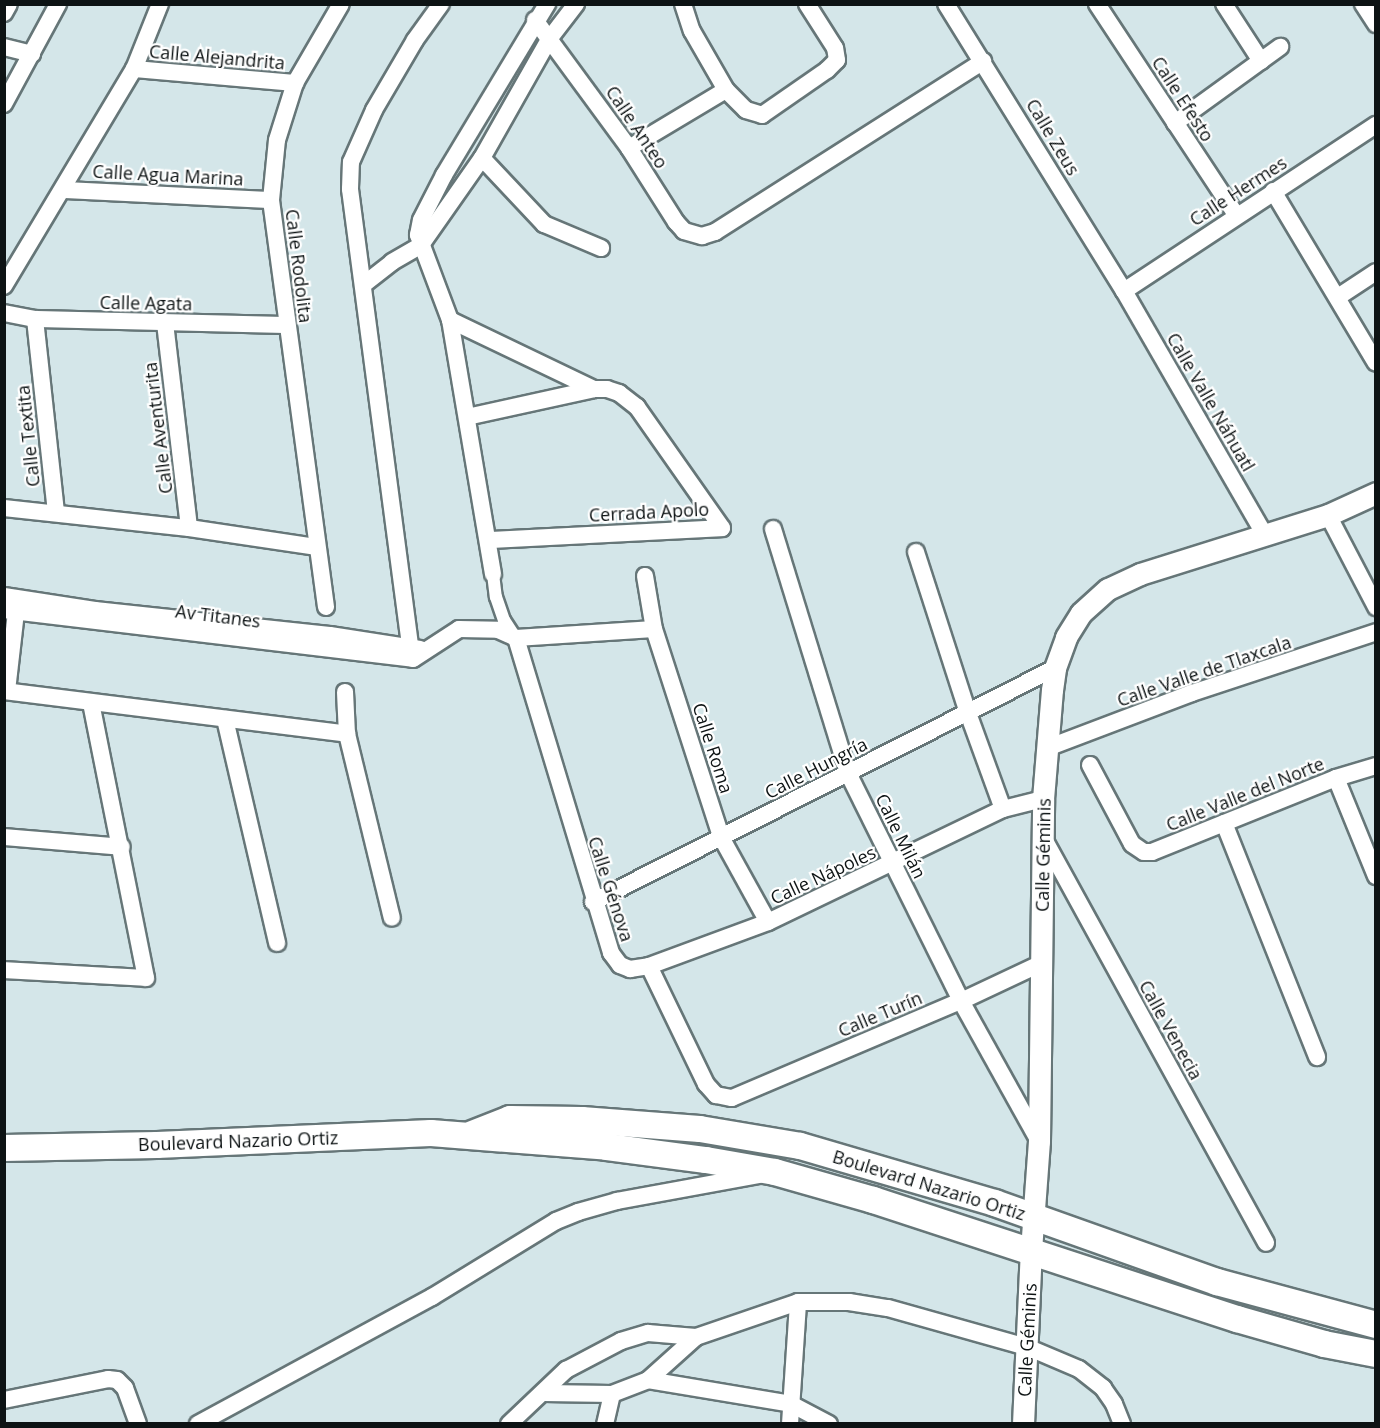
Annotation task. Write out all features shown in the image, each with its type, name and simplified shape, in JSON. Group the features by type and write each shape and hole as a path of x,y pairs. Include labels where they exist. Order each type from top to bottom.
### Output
{"main road":[{"name":"Boulevard Nazario Ortiz","path":"471,1134 510,1119 582,1120 700,1130 800,1146 881,1168 1033,1216 1217,1282 1376,1325"},
{"name":"Boulevard Nazario Ortiz","path":"4,1148 157,1145 431,1133 471,1134 508,1140 618,1148 775,1172 1031,1250 1237,1319 1324,1344 1376,1354"}],"street":[{"path":"4,13 9,4"},
{"path":"4,104 58,4"},
{"path":"4,285 134,69 160,4"},
{"name":"Calle Rodolita","path":"326,607 316,547 271,200 276,140 295,83 341,4"},
{"path":"441,4 416,40 374,110 351,162 350,189 418,648 459,628 498,630 516,638 577,636 654,629"},
{"path":"516,638 499,605 450,320 418,234 433,196 535,20 547,4"},
{"path":"363,285 392,262 421,245 482,158 550,38 576,4"},
{"path":"683,4 692,31 726,90 746,110 762,115 837,60 835,48 807,4"},
{"name":"Calle Zeus","path":"946,4 1124,291"},
{"name":"Calle Efesto","path":"1098,4 1236,215"},
{"path":"1224,4 1261,61"},
{"path":"1363,4 1376,24"},
{"name":"Calle Anteo","path":"535,20 629,148 676,222 684,231 702,236 715,232 983,61"},
{"path":"4,47 32,54"},
{"path":"1175,123 1280,47"},
{"name":"Calle Alejandrita","path":"134,69 228,75 295,83"},
{"path":"629,148 726,90"},
{"name":"Calle Hermes","path":"1124,291 1236,215 1376,125"},
{"path":"482,158 544,224 601,248"},
{"name":"Calle Agua Marina","path":"63,190 271,200"},
{"path":"1273,191 1376,363"},
{"path":"1338,297 1376,272"},
{"name":"Calle Valle Náhuatl","path":"1124,291 1264,533"},
{"name":"Calle Agata","path":"4,313 35,319 287,325"},
{"name":"Calle Textita","path":"35,319 56,512"},
{"name":"Cerrada Apolo","path":"450,320 594,389"},
{"name":"Calle Aventurita","path":"165,323 189,528"},
{"name":"Cerrada Apolo","path":"467,417 594,389 607,389 619,393 637,407 722,528 489,540"},
{"name":"Calle Géminis","path":"1023,1424 1031,1250 1039,1141 1043,799 1055,668 1066,637 1081,613 1108,589 1140,574 1264,533 1328,515 1376,493"},
{"path":"4,508 189,528 316,547"},
{"path":"1328,515 1376,607"},
{"name":"Calle Milán","path":"773,529 849,773 961,1001 1039,1141"},
{"path":"916,552 968,713 1003,809"},
{"name":"Calle Roma","path":"645,576 654,629 722,837 768,922"},
{"path":"11,604 6,691 347,734"},
{"name":"Av Titanes","path":"11,604 95,610 418,648"},
{"name":"Calle Valle de Tlaxcala","path":"1047,748 1191,693 1376,632"},
{"name":"Calle Génova","path":"516,638 593,902 611,953 620,965 630,969 649,966"},
{"name":"Calle Hungría","path":"593,902 1055,668"},
{"path":"345,692 347,734 393,918"},
{"path":"4,970 146,978 122,847 91,702"},
{"path":"225,719 277,943"},
{"name":"Calle Valle del Norte","path":"1090,765 1132,844 1144,852 1152,852 1336,778 1376,766"},
{"path":"1336,778 1376,876"},
{"name":"Calle Nápoles","path":"649,966 768,922 1003,809 1043,799"},
{"path":"1224,823 1317,1056"},
{"path":"4,837 122,847"},
{"name":"Calle Venecia","path":"1043,837 1266,1243"},
{"name":"Calle Turín","path":"649,966 706,1084 717,1095 732,1098 961,1001 1042,963"},
{"path":"198,1424 432,1297 571,1215 617,1201 775,1172"},
{"path":"790,1424 798,1302"},
{"path":"544,1392 612,1394 648,1380 696,1337 798,1302 849,1302 888,1308 1027,1347 1079,1369 1103,1388 1114,1404 1122,1424"},
{"path":"509,1424 566,1370 621,1341 648,1332 696,1337"},
{"path":"4,1400 108,1379 117,1380 125,1388 138,1424"},
{"path":"648,1380 791,1404 829,1424"},
{"path":"604,1424 612,1394"}]}
